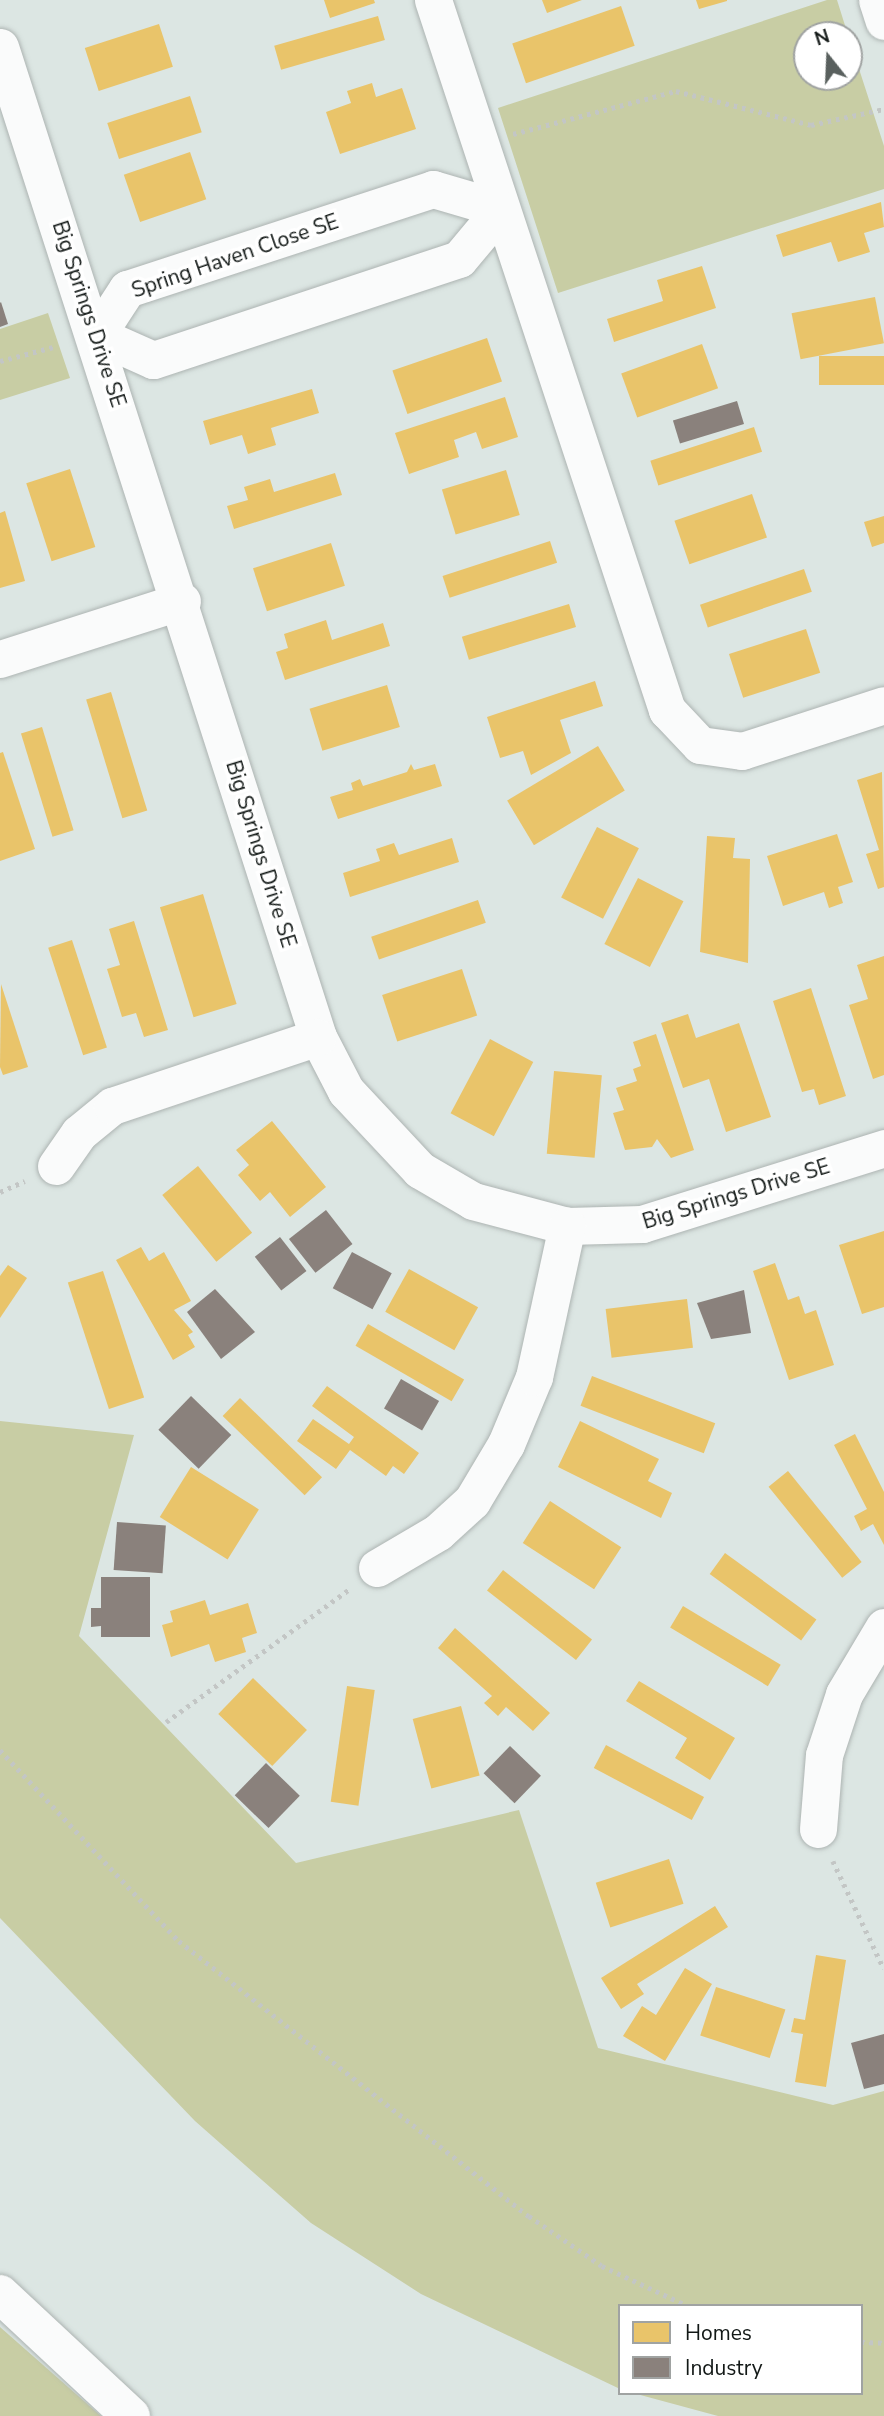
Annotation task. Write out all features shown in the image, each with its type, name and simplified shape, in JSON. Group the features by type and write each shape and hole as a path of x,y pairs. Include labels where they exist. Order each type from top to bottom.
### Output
{"highway":[{"path":"0,2294 131,2416"}],"street":[{"path":"433,0 667,710 681,730 699,745 742,751 884,705"},
{"path":"877,0 884,21"},
{"name":"Big Springs Drive SE","path":"1,56 97,335 318,1037 346,1091 420,1170 472,1201 566,1227 642,1224 884,1148"},
{"name":"Spring Haven Close SE","path":"97,335 127,289 433,189 501,209"},
{"path":"97,335 153,360 459,259 501,209"},
{"path":"0,659 182,601"},
{"path":"56,1166 79,1133 112,1106 318,1037"},
{"path":"377,1568 438,1532 472,1501 506,1444 534,1377 566,1227"},
{"path":"818,1829 824,1755 845,1694 884,1627"}],"path":[{"path":"479,144 676,91 811,125 884,109"},
{"path":"0,361 97,335"},
{"path":"166,1722 377,1568"},
{"path":"0,1750 179,1941 529,2216 602,2266 684,2304"},
{"path":"818,1829 884,1969"},
{"path":"863,2342 884,2343"}],"green space":[{"path":"827,0 837,0 844,21 793,21 793,91 863,91 863,81 884,146 884,189 558,293 498,108"},
{"path":"48,313 70,378 0,400 0,329"},
{"path":"0,1421 134,1435 79,1636 296,1863 519,1810 598,2048 833,2105 884,2091 884,2416 718,2416 640,2395 863,2395 863,2304 618,2304 618,2388 421,2294 311,2223 195,2121 0,1918"},
{"path":"0,2327 101,2416 0,2416"}],"building: Homes":[{"path":"324,0 374,0 375,3 330,18"},
{"path":"542,0 582,0 547,13"},
{"path":"696,0 727,0 727,1 699,9"},
{"path":"621,6 635,46 526,83 512,43"},
{"path":"378,16 385,40 281,70 274,46"},
{"path":"159,24 173,67 99,91 85,48"},
{"path":"372,83 376,97 402,88 416,129 340,154 326,112 351,103 347,91"},
{"path":"190,96 202,132 119,159 107,123"},
{"path":"190,152 206,199 140,222 124,175"},
{"path":"881,202 884,227 864,233 870,252 838,262 831,242 783,257 776,235"},
{"path":"702,266 716,308 614,342 607,319 663,301 657,280"},
{"path":"875,297 884,343 801,359 792,313"},
{"path":"487,338 502,381 407,414 392,371"},
{"path":"702,344 718,388 637,418 621,373"},
{"path":"819,356 884,356 884,385 819,385"},
{"path":"312,389 319,413 271,428 276,445 248,454 242,435 210,445 203,421"},
{"path":"505,397 518,437 482,449 476,432 454,440 459,457 409,474 395,433"},
{"path":"754,427 762,452 658,485 650,461"},
{"path":"70,469 95,547 52,561 26,483"},
{"path":"506,470 520,515 456,535 442,490"},
{"path":"335,473 342,495 234,529 227,506 248,500 244,487 270,479 274,492"},
{"path":"752,494 767,537 689,564 674,521"},
{"path":"5,511 25,581 0,588 0,513"},
{"path":"884,516 884,543 872,547 864,522"},
{"path":"550,541 557,563 450,598 443,576"},
{"path":"331,543 345,586 267,611 253,568"},
{"path":"804,569 812,592 708,628 700,605"},
{"path":"569,604 576,627 469,660 462,637"},
{"path":"326,620 332,640 383,623 390,646 285,680 276,652 288,648 284,634"},
{"path":"806,629 820,673 743,698 729,654"},
{"path":"595,681 603,706 560,720 571,753 531,775 523,751 500,758 487,717"},
{"path":"387,685 400,727 322,751 310,709"},
{"path":"111,692 147,811 122,818 86,700"},
{"path":"42,727 74,830 53,837 21,733"},
{"path":"598,746 625,791 534,845 507,801"},
{"path":"3,752 35,849 0,861 0,753"},
{"path":"411,764 414,770 435,764 442,786 338,819 330,797 353,790 351,783 360,779 363,786 407,772"},
{"path":"882,772 884,887 878,889 866,854 879,850 857,780"},
{"path":"597,827 639,848 603,919 561,897"},
{"path":"837,834 853,882 838,887 843,903 829,908 824,892 783,906 767,856"},
{"path":"707,836 735,838 733,858 750,859 748,963 700,952"},
{"path":"452,838 459,862 350,897 343,873 380,861 376,849 394,843 399,855"},
{"path":"638,878 683,901 650,967 604,944"},
{"path":"203,894 237,1004 194,1017 160,907"},
{"path":"478,900 486,923 379,959 371,937"},
{"path":"134,921 168,1030 144,1037 136,1013 122,1017 107,969 120,965 109,929"},
{"path":"72,940 107,1047 83,1055 48,948"},
{"path":"884,956 884,1075 873,1079 849,1005 868,999 857,965"},
{"path":"462,969 477,1016 397,1042 382,995"},
{"path":"1,984 28,1067 3,1075 0,1067"},
{"path":"811,988 846,1096 819,1105 814,1089 802,1092 773,1001"},
{"path":"688,1014 696,1038 739,1023 771,1117 726,1132 709,1079 683,1088 661,1023"},
{"path":"656,1034 694,1150 671,1158 657,1139 652,1147 625,1150 613,1113 624,1110 616,1088 637,1081 633,1069 641,1066 633,1042"},
{"path":"490,1039 533,1062 494,1136 451,1113"},
{"path":"554,1071 602,1075 595,1158 547,1154"},
{"path":"272,1121 326,1187 290,1217 270,1192 260,1201 238,1175 249,1165 236,1150"},
{"path":"198,1166 252,1233 216,1262 162,1195"},
{"path":"884,1231 884,1307 862,1314 839,1245"},
{"path":"141,1247 149,1261 164,1252 191,1301 174,1310 193,1332 188,1335 195,1347 173,1360 116,1260"},
{"path":"775,1263 788,1300 799,1296 805,1314 816,1310 834,1365 789,1380 753,1271"},
{"path":"8,1265 27,1278 0,1318 0,1276"},
{"path":"409,1269 478,1307 454,1350 385,1312"},
{"path":"103,1271 144,1397 109,1409 68,1282"},
{"path":"687,1299 693,1348 612,1358 606,1309"},
{"path":"368,1324 464,1380 452,1401 356,1346"},
{"path":"592,1376 715,1423 704,1453 581,1406"},
{"path":"327,1386 419,1453 404,1474 393,1466 386,1476 350,1450 336,1469 297,1441 313,1419 349,1444 354,1437 312,1406"},
{"path":"240,1398 322,1477 305,1495 223,1416"},
{"path":"580,1421 659,1459 648,1481 672,1493 661,1518 558,1467"},
{"path":"855,1434 884,1492 884,1545 873,1524 861,1531 854,1516 867,1509 834,1445"},
{"path":"191,1467 259,1509 228,1559 160,1517"},
{"path":"788,1471 862,1562 842,1578 769,1487"},
{"path":"550,1501 621,1547 594,1589 523,1543"},
{"path":"725,1553 816,1619 801,1640 710,1574"},
{"path":"503,1570 592,1640 576,1660 487,1590"},
{"path":"205,1600 210,1615 248,1603 257,1633 242,1638 246,1652 215,1662 209,1644 171,1657 162,1625 173,1622 170,1611"},
{"path":"683,1606 781,1665 768,1686 670,1627"},
{"path":"455,1628 550,1713 533,1731 506,1707 498,1716 484,1703 492,1696 438,1648"},
{"path":"253,1678 307,1730 272,1766 218,1714"},
{"path":"639,1681 735,1738 710,1780 675,1758 687,1738 626,1701"},
{"path":"347,1686 375,1690 358,1806 331,1802"},
{"path":"461,1706 480,1776 431,1788 413,1719"},
{"path":"606,1745 704,1797 692,1820 594,1768"},
{"path":"669,1859 684,1904 610,1927 596,1883"},
{"path":"715,1906 728,1927 637,1984 644,1994 621,2009 601,1978"},
{"path":"816,1955 846,1960 826,2087 795,2082 803,2034 791,2032 794,2018 805,2020"},
{"path":"685,1968 712,1984 665,2061 623,2036 642,2006 656,2015"},
{"path":"716,1987 785,2010 770,2058 700,2036"}],"building: Industry":[{"path":"0,303 8,324 0,327"},
{"path":"737,401 744,424 680,444 673,421"},
{"path":"326,1210 352,1244 315,1273 289,1239"},
{"path":"280,1237 306,1271 281,1291 255,1257"},
{"path":"352,1252 392,1273 372,1309 333,1288"},
{"path":"215,1289 255,1332 221,1359 187,1312"},
{"path":"744,1290 751,1333 711,1339 697,1303"},
{"path":"401,1379 439,1401 422,1430 384,1408"},
{"path":"191,1396 231,1435 199,1469 158,1430"},
{"path":"117,1522 166,1525 163,1573 114,1570"},
{"path":"101,1577 150,1577 150,1637 101,1637 101,1626 91,1627 91,1608 101,1608"},
{"path":"510,1746 541,1776 515,1803 484,1773"},
{"path":"266,1763 300,1796 269,1828 235,1795"},
{"path":"884,2034 884,2084 864,2089 851,2043"}]}
